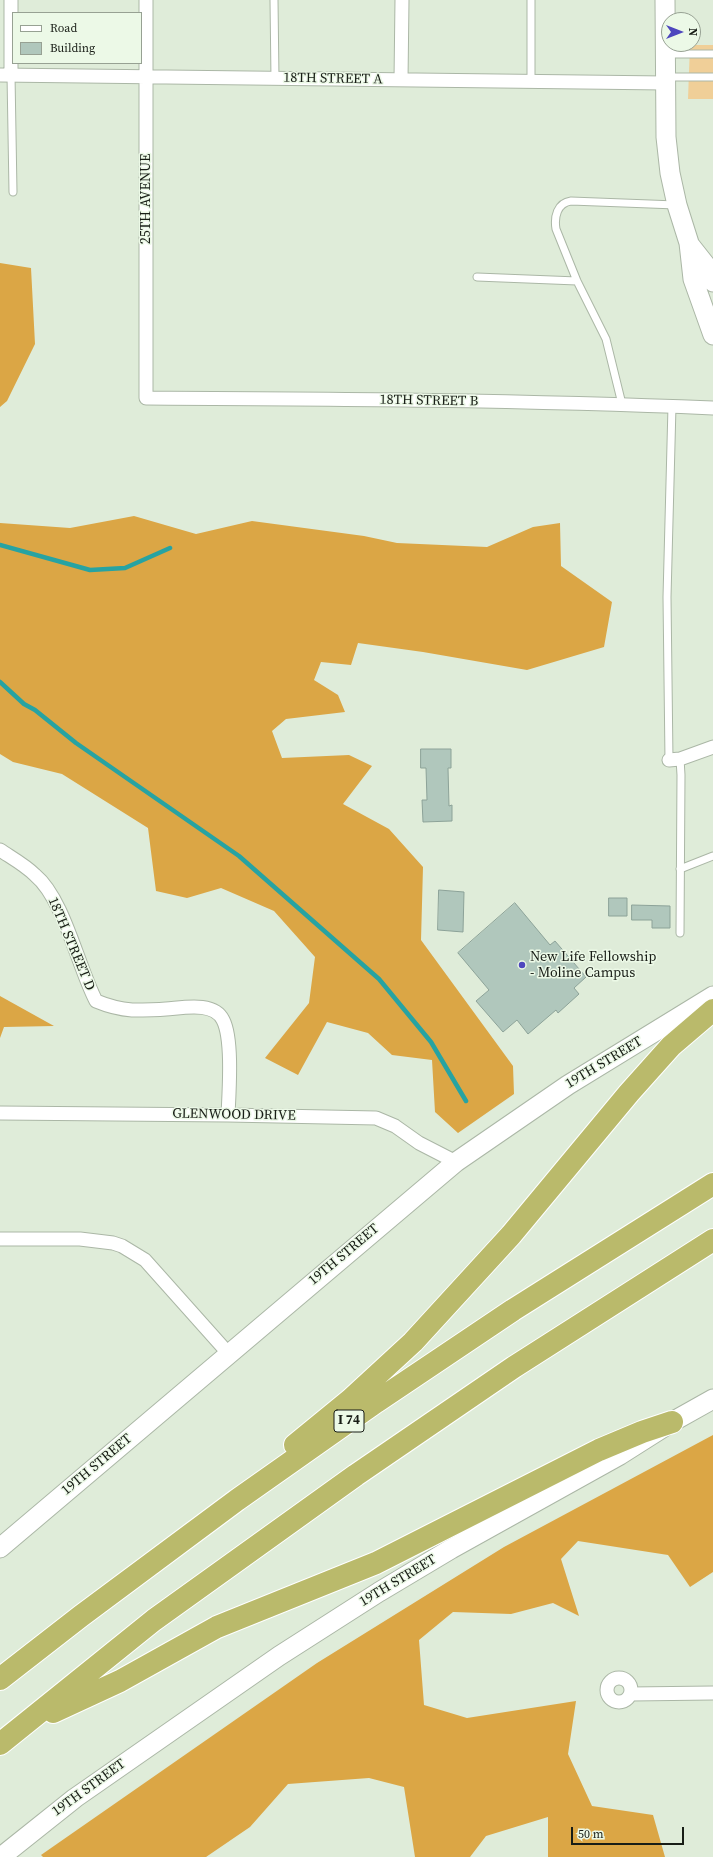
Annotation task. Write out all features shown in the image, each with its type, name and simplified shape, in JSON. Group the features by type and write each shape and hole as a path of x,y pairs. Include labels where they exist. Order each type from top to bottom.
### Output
{"highway":[{"path":"215,1517 312,1430 350,1400 414,1342 511,1235 634,1087 672,1046 713,1010"},
{"name":"I 74","path":"0,1679 81,1616 215,1517 376,1402 513,1310 713,1184"},
{"path":"0,1744 154,1620 356,1475 514,1367 713,1240"},
{"path":"24,1725 120,1682 217,1627 376,1563 600,1450 642,1432 672,1422"}],"main road":[{"path":"665,0 666,137 670,173 676,205 689,243 693,279 713,335"},
{"path":"689,243 708,268 713,282"},
{"name":"19TH STREET","path":"0,1548 228,1353 456,1162 568,1085 713,996"},
{"name":"19TH STREET","path":"0,1857 75,1798 279,1656 379,1592 451,1549 620,1455 672,1422 713,1399"}],"street":[{"path":"5,75 11,0"},
{"name":"25TH AVENUE","path":"146,0 146,398"},
{"path":"401,80 402,0"},
{"name":"18TH STREET A","path":"5,75 531,82 665,80"},
{"name":"18TH STREET B","path":"146,398 346,399 622,404 713,408"},
{"path":"674,760 713,747"},
{"name":"18TH STREET D","path":"0,850 36,875 44,885 62,918 96,1001 110,1007 131,1010 165,1010 188,1007 207,1009 219,1014 223,1020 227,1033 230,1077 228,1114"},
{"name":"GLENWOOD DRIVE","path":"0,1113 228,1114 376,1118 395,1126 419,1143 456,1162"},
{"path":"0,1239 94,1240 122,1246 145,1260 228,1353"},
{"path":"632,1694 713,1693"}],"lane":[{"path":"274,0 275,79"},
{"path":"531,0 531,82"},
{"path":"665,54 713,54"},
{"path":"5,75 13,192"},
{"path":"665,80 713,77"},
{"path":"622,404 606,339 577,281 554,221 560,205 564,202 676,205"},
{"path":"477,277 577,281"},
{"path":"672,406 667,597 674,760 681,775 680,933"},
{"path":"680,869 713,856"}],"shaded area":[{"path":"701,45 713,45 713,99 688,99 690,52 701,52"},
{"path":"0,263 31,268 35,344 7,401 0,407"},
{"path":"134,516 196,534 252,521 364,536 397,543 487,547 533,527 560,523 561,566 612,602 604,647 527,670 423,652 358,643 351,665 321,662 314,680 338,695 345,712 286,719 272,731 282,758 349,755 372,766 343,804 389,829 423,867 421,940 513,1066 514,1094 458,1133 435,1112 432,1060 392,1055 368,1033 327,1022 298,1075 265,1058 309,1003 315,957 274,911 221,888 187,898 156,891 148,828 62,774 13,762 0,754 0,523 70,528"},
{"path":"0,996 54,1026 4,1027 0,1038"},
{"path":"713,1435 713,1572 690,1587 668,1555 578,1541 561,1559 579,1616 553,1603 511,1614 453,1612 419,1640 424,1705 467,1718 576,1701 568,1754 592,1806 653,1815 665,1857 548,1857 548,1817 486,1836 470,1857 415,1857 404,1787 369,1778 288,1784 250,1827 206,1857 43,1857 41,1855 317,1663 504,1547"}],"building":[{"path":"421,749 451,749 451,768 448,768 449,806 452,805 452,821 423,822 422,800 427,800 426,768 421,768"},
{"path":"439,890 464,892 463,932 438,930"},
{"path":"609,898 627,898 627,916 609,916"},
{"name":"New Life Fellowship - Moline Campus","path":"515,903 550,945 555,941 586,977 574,988 579,994 558,1013 556,1010 528,1034 517,1020 503,1032 476,1001 489,990 458,953"},
{"path":"632,905 670,906 670,928 652,928 652,920 632,920"}],"waterway":[{"path":"0,545 90,570 125,568 170,548"},
{"path":"0,682 24,704 35,710 76,743 239,856 379,979 431,1042 466,1101"}],"place":[{"name":"New Life Fellowship - Moline Campus","path":"522,965"}]}
